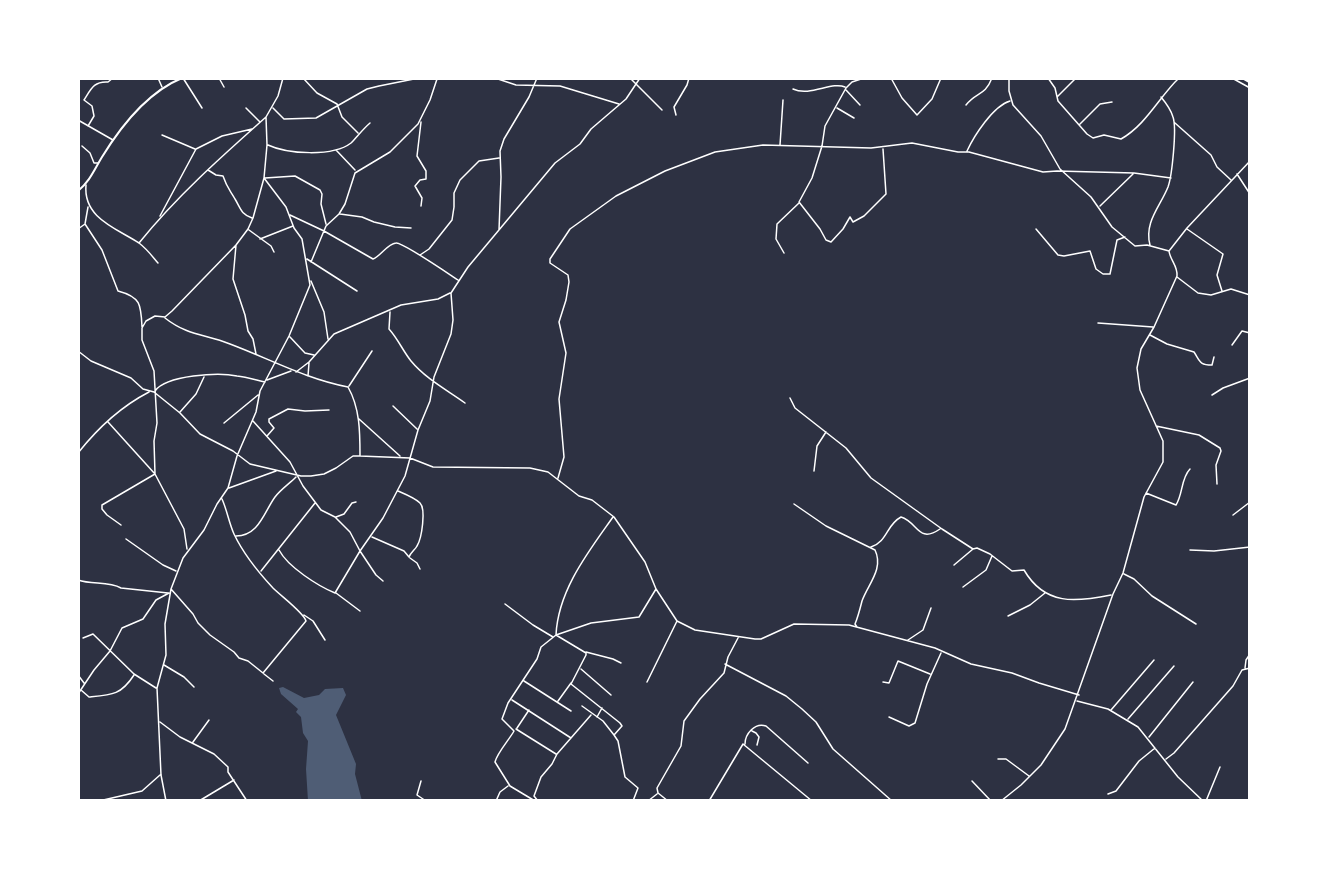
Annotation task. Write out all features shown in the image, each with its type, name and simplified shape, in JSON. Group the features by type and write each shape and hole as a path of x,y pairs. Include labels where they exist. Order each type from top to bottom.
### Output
{"main road":[{"path":"1243,78 1250,82"}],"street":[{"path":"88,126 94,113 92,106 84,100 94,85 108,82 112,78"},
{"path":"158,78 162,87"},
{"path":"155,474 153,449 157,423 154,371 142,340 138,301 135,296 118,291 102,250 85,224 88,206 85,194 86,185 127,123 162,87 182,78 202,108"},
{"path":"219,78 224,87"},
{"path":"139,243 158,219 266,117 283,78"},
{"path":"303,78 310,87 338,106 342,117 358,133"},
{"path":"272,107 281,118 293,120 316,118 367,89 414,79 438,78 421,121 417,156 426,171 426,179 420,180 415,186 422,198 421,206"},
{"path":"495,78 516,85 560,86 620,105"},
{"path":"499,231 501,177 499,158 504,139 537,78"},
{"path":"630,78 662,110"},
{"path":"335,593 397,491 410,458 418,429 430,401 434,381 452,334 451,293 459,280 555,163 580,144 591,129 620,105 640,78"},
{"path":"676,115 674,107 689,78"},
{"path":"784,253 776,239 777,224 799,202 812,178 822,146 825,126 846,89 852,82 864,78"},
{"path":"891,78 917,115 932,99 941,78"},
{"path":"966,105 973,96 984,92 992,78"},
{"path":"1009,78 1011,101 1018,112 1041,136 1063,172 1083,188 1110,225 1137,247 1151,246 1170,251"},
{"path":"1048,78 1055,88 1056,97 1066,111 1093,138 1104,135 1121,139 1155,107 1179,78"},
{"path":"1056,97 1076,78"},
{"path":"1232,78 1250,88"},
{"path":"793,89 809,91 839,85 846,89 860,105"},
{"path":"1151,246 1149,239 1152,218 1171,178 1176,128 1173,115 1161,98"},
{"path":"780,146 783,100"},
{"path":"966,152 982,127 999,107 1011,101"},
{"path":"1080,125 1100,104 1112,102"},
{"path":"246,108 260,123"},
{"path":"836,108 854,118"},
{"path":"165,317 248,229 264,178 267,145 266,117"},
{"path":"78,120 114,140"},
{"path":"326,226 339,214 347,200 352,178 357,171 390,152 421,121"},
{"path":"1174,122 1211,155 1217,167 1231,180"},
{"path":"267,145 298,153 335,149 349,144 370,123"},
{"path":"158,219 196,149 217,138 253,128"},
{"path":"162,135 196,149"},
{"path":"557,479 564,457 559,399 566,352 559,322 565,306 569,282 568,275 550,261 568,230 616,196 665,171 715,152 754,146 871,148 912,142 966,152 1039,171 1134,173 1171,178"},
{"path":"82,146 90,153 94,163 99,163"},
{"path":"799,202 826,240 831,242 850,217 853,222 864,216 886,194 883,147"},
{"path":"335,149 357,171"},
{"path":"419,255 429,249 452,220 454,193 460,180 479,161 499,158"},
{"path":"1001,801 1030,776 1055,746 1065,729 1079,695 1113,594 1123,573 1146,493 1158,472 1164,452 1163,441 1140,390 1137,377 1138,358 1177,276 1170,258 1170,251 1187,228 1236,173 1250,161"},
{"path":"208,170 223,176 228,191 236,200 242,213 253,218"},
{"path":"1099,207 1134,173"},
{"path":"1236,173 1250,194"},
{"path":"264,178 295,176 320,190 326,226 311,262"},
{"path":"264,178 286,207 302,239 310,279 324,312 328,339"},
{"path":"78,190 86,185"},
{"path":"88,206 98,217 149,251 158,263"},
{"path":"339,214 362,217 395,227 411,228"},
{"path":"290,215 373,259 398,242 404,244 459,280"},
{"path":"78,229 85,224"},
{"path":"260,239 294,226"},
{"path":"1187,228 1223,254 1217,275 1222,291"},
{"path":"248,229 271,246 274,252"},
{"path":"1036,229 1058,255 1091,252 1094,267 1105,274 1110,274 1117,240 1125,237"},
{"path":"236,244 233,279 256,355"},
{"path":"306,258 357,291"},
{"path":"1177,276 1198,293 1211,295 1231,289 1250,296"},
{"path":"166,801 160,775 157,688 166,648 166,607 177,571 187,551 204,530 228,488 237,456 256,412 259,395 289,336 308,291 310,279"},
{"path":"296,372 309,362 328,339 339,332 406,303 429,301 451,293"},
{"path":"390,311 389,329 406,354 418,368 465,403"},
{"path":"386,313 389,316"},
{"path":"142,328 150,318 165,317 186,332 223,341 291,371 348,387 354,397 359,418 360,456"},
{"path":"1098,323 1154,327"},
{"path":"1232,345 1242,331 1250,333"},
{"path":"1150,334 1167,344 1194,352 1197,360 1203,364 1212,365 1214,357"},
{"path":"289,336 305,353 315,355"},
{"path":"78,351 108,370 131,378 149,392"},
{"path":"348,387 372,351"},
{"path":"308,376 309,362"},
{"path":"154,392 158,386 169,382 204,376 236,375 266,381 291,371"},
{"path":"180,413 196,394 204,376"},
{"path":"1212,395 1223,388 1250,378"},
{"path":"78,453 126,406 149,392 154,392 180,413 200,434 232,451 250,464 276,471 306,476 324,474 353,456 410,458 433,467 530,468 544,471 579,496 592,500 614,517 645,562 656,589 677,621 695,630 738,638 761,639 794,624 858,627 895,639 908,640 942,651 971,664 1012,673 1079,695"},
{"path":"224,423 259,395"},
{"path":"790,398 795,408 852,454 863,471 871,478 973,549 981,549 992,555 1012,571 1024,570 1045,592 1054,597 1066,600 1113,594"},
{"path":"393,406 418,429"},
{"path":"266,437 274,428 269,419 284,410 329,410"},
{"path":"359,418 380,440 401,457"},
{"path":"253,421 290,462 315,503 325,513 335,517 350,532 376,575 383,581"},
{"path":"108,422 155,474 184,529 187,551"},
{"path":"1156,426 1199,435 1220,448 1216,468 1217,484"},
{"path":"814,471 817,446 826,431"},
{"path":"1146,493 1176,505 1186,474 1190,469"},
{"path":"228,488 276,471"},
{"path":"121,525 107,516 102,505 155,474"},
{"path":"235,536 250,533 265,517 274,498 296,475"},
{"path":"397,491 419,502 422,507 423,525 417,546 409,557"},
{"path":"222,498 235,536 260,572 292,607 313,621 325,640"},
{"path":"335,517 342,516 352,502 356,502"},
{"path":"1233,515 1250,502"},
{"path":"260,572 315,503"},
{"path":"794,504 826,526 875,550 879,561 877,571 862,602 855,624 858,627"},
{"path":"556,635 563,604 574,576 614,517"},
{"path":"871,547 883,541 891,525 901,517 924,535 934,534 942,529"},
{"path":"371,536 402,549 417,563 420,570"},
{"path":"126,539 163,565 177,571"},
{"path":"1190,550 1214,551 1250,547"},
{"path":"954,565 973,549"},
{"path":"279,550 306,576 360,611"},
{"path":"963,587 986,570 992,555"},
{"path":"1123,573 1134,579 1152,596 1196,624"},
{"path":"78,580 84,583 170,593"},
{"path":"171,589 210,635 273,681"},
{"path":"557,754 515,730 502,719 504,710 537,659 542,646 556,635 591,623 639,617 656,589"},
{"path":"1008,616 1030,605 1045,592"},
{"path":"78,694 110,651 123,628 143,619 156,600 170,593"},
{"path":"505,604 553,637"},
{"path":"908,640 923,630 931,608"},
{"path":"263,673 306,621 303,614"},
{"path":"647,682 677,621"},
{"path":"83,638 93,634 134,674 157,688"},
{"path":"556,635 585,652 621,663"},
{"path":"668,801 658,793 657,788 681,746 684,721 724,673 725,664 738,638"},
{"path":"889,717 909,726 915,723 931,675 942,651"},
{"path":"557,701 580,669 586,655 585,652"},
{"path":"1165,759 1174,753 1233,686 1245,669 1246,660 1250,654"},
{"path":"1111,711 1154,660"},
{"path":"883,682 889,683 898,661 931,675"},
{"path":"163,664 184,677 194,687"},
{"path":"725,664 786,696 802,709 816,722 833,749 892,801"},
{"path":"1128,720 1174,666"},
{"path":"1245,669 1250,668"},
{"path":"580,669 611,695"},
{"path":"81,690 89,697 113,695 124,688 134,674"},
{"path":"78,675 85,684"},
{"path":"524,680 571,711"},
{"path":"572,681 573,686 603,708 622,726 614,735"},
{"path":"1148,738 1193,682"},
{"path":"512,699 571,738"},
{"path":"1076,701 1111,711 1138,727 1178,777 1205,801 1220,767"},
{"path":"582,706 603,721 618,741 624,774 628,781 638,788 634,801"},
{"path":"596,717 603,708"},
{"path":"529,710 496,757 495,762 509,785 536,801"},
{"path":"536,801 535,790 541,777 557,754 592,714"},
{"path":"193,742 209,720"},
{"path":"159,721 180,736 214,754 228,767 247,801"},
{"path":"745,745 746,738 751,731 758,725 766,726 808,763"},
{"path":"751,731 759,737 757,745"},
{"path":"709,801 741,745 745,745"},
{"path":"745,745 812,801"},
{"path":"1108,794 1116,791 1139,761 1156,747"},
{"path":"998,759 1006,759 1030,776"},
{"path":"99,801 142,791 160,775"},
{"path":"199,801 234,780"},
{"path":"421,781 417,795 426,801"},
{"path":"972,781 991,801"},
{"path":"496,801 500,792 509,785"},
{"path":"648,801 658,793"}],"water":[{"path":"283,687 304,698 319,695 325,689 343,688 346,695 336,715 356,764 355,774 362,801 308,801 306,769 308,741 303,733 301,717 296,712 298,709 281,694 279,688"}]}
